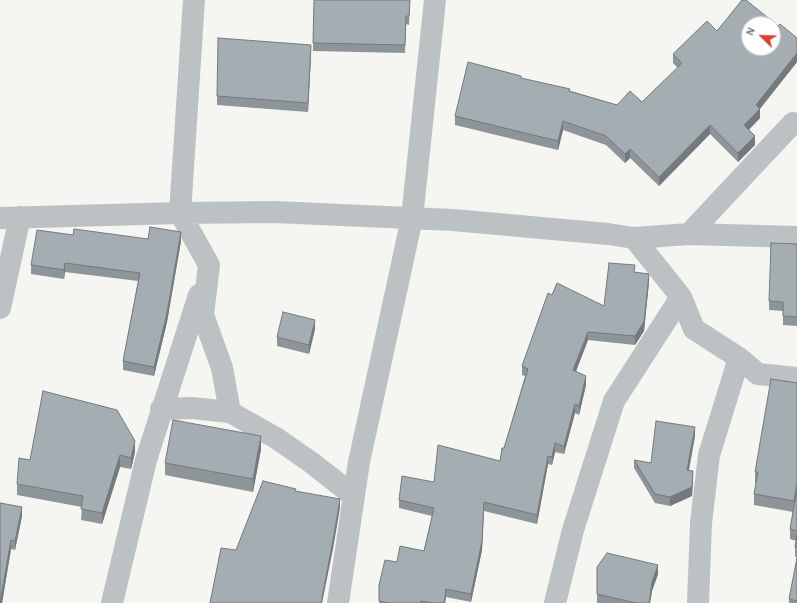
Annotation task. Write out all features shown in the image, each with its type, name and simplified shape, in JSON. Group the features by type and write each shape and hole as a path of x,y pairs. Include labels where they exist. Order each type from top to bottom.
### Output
{"street":[{"path":"194,0 180,213 209,265 203,315 222,368 230,412"},
{"path":"338,603 359,462 412,218 435,0"},
{"path":"689,234 793,123"},
{"path":"0,308 10,217 275,212 461,220 608,234 634,238 689,234 797,237"},
{"path":"634,238 681,297 694,329 739,358 758,374 797,378"},
{"path":"112,603 146,460 161,409 209,265"},
{"path":"555,603 573,530 614,401 681,297"},
{"path":"698,603 701,524 709,454 739,358"},
{"path":"161,409 192,408 230,412 276,438 312,463 354,496"}],"building":[{"path":"314,0 410,0 409,16 406,16 405,45 313,43"},
{"path":"742,0 746,0 766,16 741,16 741,56 781,56 781,25 797,38 797,53 756,105 760,109 744,125 755,136 738,153 710,125 659,177 630,149 625,154 606,136 563,121 558,141 455,116 468,62 521,76 521,78 570,89 569,91 617,105 630,91 642,102 682,63 673,54 707,21 717,31"},
{"path":"218,38 311,45 308,103 217,96"},
{"path":"150,227 181,232 167,313 154,367 123,361 140,273 65,263 64,270 31,265 37,230 73,235 74,229 148,239"},
{"path":"771,243 797,244 797,317 783,316 783,302 769,301"},
{"path":"609,263 635,265 634,272 649,274 644,322 635,336 588,332 573,370 586,376 579,406 575,404 564,446 555,443 552,457 548,456 537,515 484,502 482,541 471,594 446,589 444,603 421,601 420,603 388,603 379,601 379,585 385,560 397,562 400,546 424,551 434,508 399,500 402,476 434,482 438,445 500,461 502,448 504,448 528,369 522,366 548,293 552,295 557,283 604,306"},
{"path":"283,312 315,320 309,345 277,337"},
{"path":"771,379 797,383 797,483 794,501 754,494 758,472 755,472"},
{"path":"43,391 117,410 135,441 131,458 120,455 102,513 81,509 83,496 17,484 19,458 30,460"},
{"path":"173,420 261,436 253,479 165,463"},
{"path":"656,421 695,427 687,470 693,471 692,487 670,497 655,494 634,460 651,463"},
{"path":"263,481 296,489 295,491 340,499 321,603 210,603 221,548 236,550"},
{"path":"797,489 797,531 790,529"},
{"path":"0,503 22,507 15,541 11,540 0,603"},
{"path":"797,535 797,547 795,547"},
{"path":"607,553 658,565 652,582 649,603 636,603 597,594 597,567"},
{"path":"797,558 797,601 789,599"}]}
